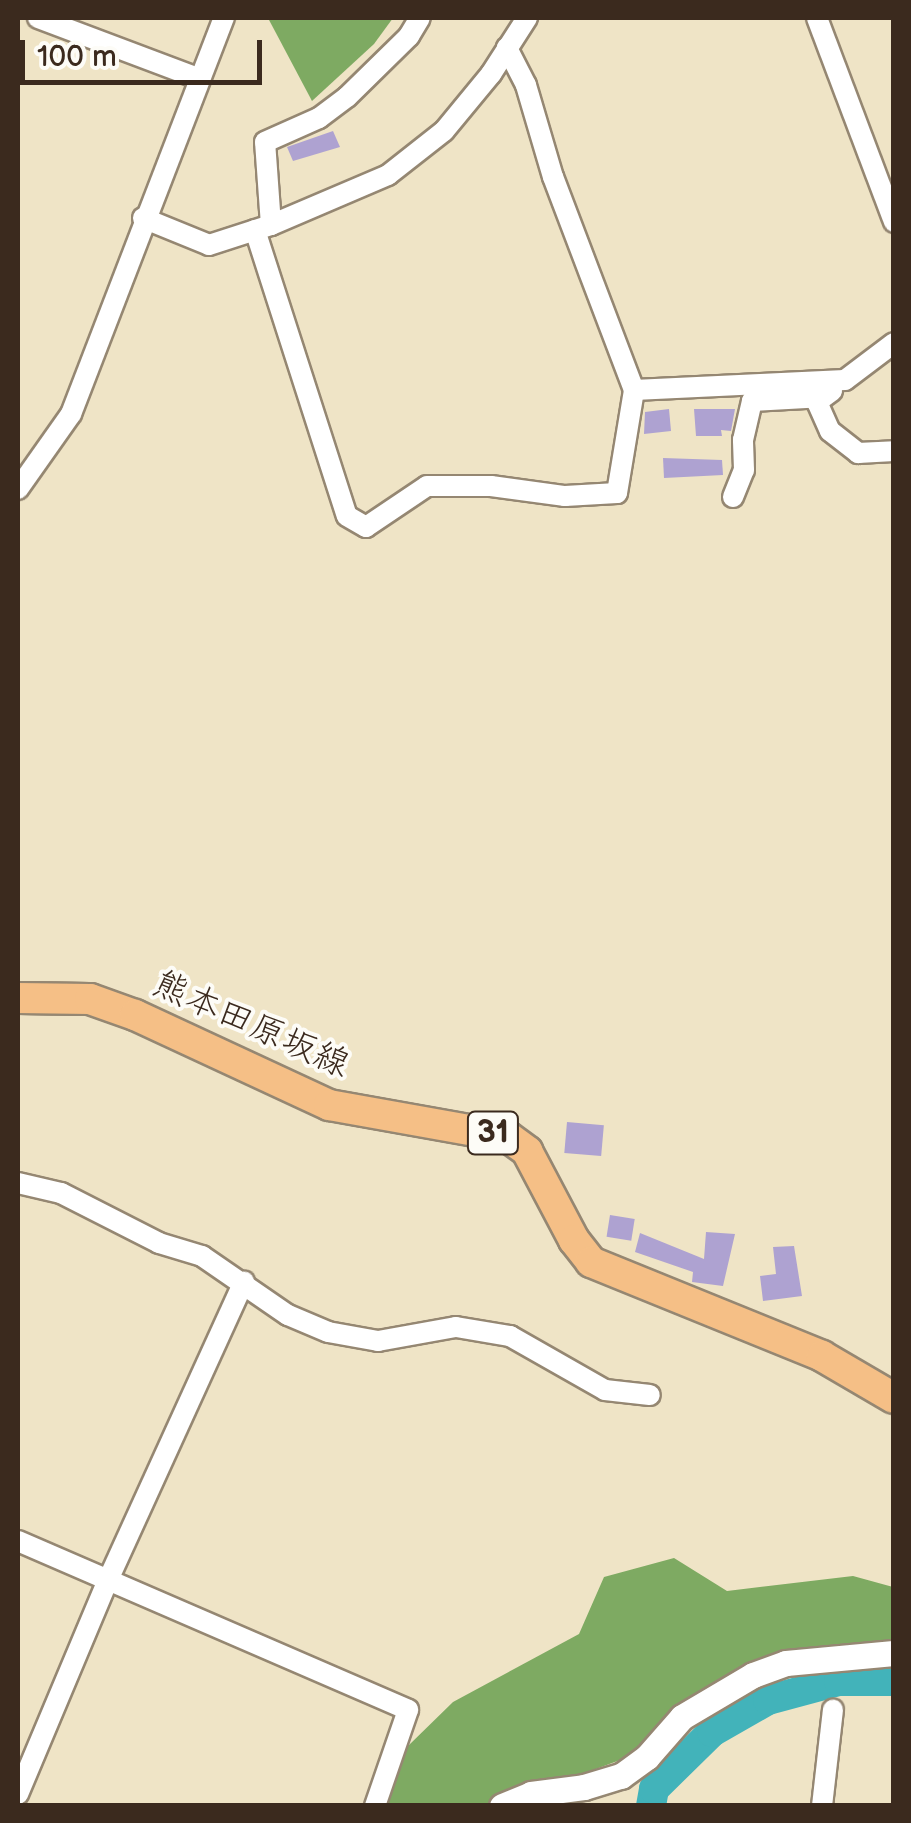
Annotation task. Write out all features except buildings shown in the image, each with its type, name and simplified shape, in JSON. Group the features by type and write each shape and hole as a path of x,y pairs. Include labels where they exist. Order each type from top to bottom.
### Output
{"main road":[{"name":"熊本田原坂線","path":"18,998 90,999 135,1014 330,1105 508,1136 527,1151 574,1240 591,1262 822,1356 894,1398"}],"street":[{"path":"38,18 200,79"},
{"path":"18,488 71,414 143,218 224,18"},
{"path":"420,18 409,36 347,97 319,118 265,142 263,228 347,516 366,527 426,486 491,486 565,496 617,493 634,390 553,177 526,84 507,48"},
{"path":"143,218 209,246 388,176 444,131 527,18"},
{"path":"817,18 894,222"},
{"path":"894,343 817,402 830,431 858,453 894,451"},
{"path":"634,390 845,380"},
{"path":"733,497 744,470 743,440 752,401 806,398 845,380"},
{"path":"18,1183 61,1193 160,1243 202,1256 288,1316 328,1332 378,1341 456,1327 510,1336 605,1390 650,1396"},
{"path":"18,1794 108,1580 244,1282"},
{"path":"18,1541 408,1710 374,1806"},
{"path":"502,1806 532,1794 584,1788 621,1776 647,1757 682,1717 752,1674 786,1663 894,1652"},
{"path":"822,1806 833,1710"}],"green space":[{"path":"268,18 393,18 374,44 312,101"},
{"path":"674,1558 727,1591 853,1576 893,1587 893,1643 808,1648 687,1717 647,1750 534,1792 523,1805 363,1806 409,1745 453,1702 579,1634 604,1577"}],"waterway":[{"path":"651,1806 654,1789 712,1732 768,1700 839,1681 894,1681"}]}
